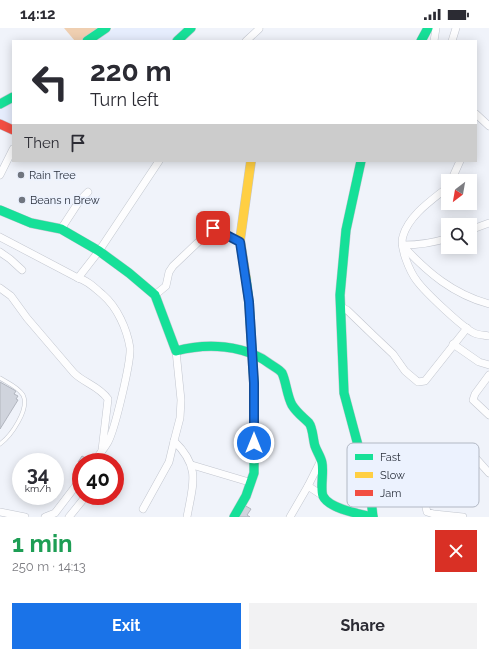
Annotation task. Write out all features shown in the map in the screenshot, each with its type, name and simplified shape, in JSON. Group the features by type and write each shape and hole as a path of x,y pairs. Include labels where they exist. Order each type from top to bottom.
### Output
{"street":[{"path":"88,40 106,28"},
{"path":"178,40 191,28"},
{"path":"422,40 428,28"},
{"path":"434,40 436,28"},
{"path":"452,40 456,28"},
{"path":"247,40 258,29"},
{"path":"0,104 12,98"},
{"path":"477,115 489,126"},
{"path":"0,124 12,130"},
{"path":"0,175 12,151"},
{"path":"78,278 99,251 158,162"},
{"path":"234,517 246,496 249,482 254,473 254,383 249,302 240,242 251,162"},
{"path":"357,443 344,393 340,296 346,230 360,162"},
{"path":"454,174 460,162"},
{"path":"61,229 80,200 88,192"},
{"path":"441,193 407,224 402,237 404,257 416,281 433,299 474,333 489,336"},
{"path":"0,210 31,223 61,229 99,251 129,273 155,295 176,351 181,400 180,418 169,462 143,509"},
{"path":"477,227 489,222"},
{"path":"155,295 166,286 169,272 173,266 213,228 240,242"},
{"path":"0,237 84,280 108,299 117,313 126,333 130,349 123,390 113,431 108,443 102,451"},
{"path":"403,245 430,243 441,240"},
{"path":"403,245 419,264 434,277 474,300 489,304"},
{"path":"0,252 22,270"},
{"path":"0,288 11,296 27,318 74,373 98,389 108,399 102,451"},
{"path":"340,308 347,310 393,354 405,371 418,382 425,381 467,328"},
{"path":"453,344 479,362 489,365"},
{"path":"176,351 187,347 212,346 252,353 265,359 281,373 290,405 300,417 310,424 315,447 321,460 323,496"},
{"path":"489,375 475,394 473,400 489,415"},
{"path":"174,441 183,449 192,465 194,473 187,517"},
{"path":"290,517 321,460"},
{"path":"479,460 487,467"},
{"path":"192,465 249,482"},
{"path":"308,486 323,496 329,503 353,513 373,517 372,507"},
{"path":"45,517 58,515 72,493"},
{"path":"72,516 80,505"},
{"path":"426,507 427,512 434,514 463,517"},
{"path":"0,512 25,517"}],"lane":[{"path":"0,378 20,391 24,396 25,401 23,409 12,432 0,444"}],"shaded area":[{"path":"64,28 97,28 81,40 74,40"},
{"path":"115,28 188,28 174,40 97,40"},
{"path":"12,102 12,127 0,122 0,108"}],"building":[{"path":"0,382 16,391 14,394 18,396 16,399 18,400 0,429"},
{"path":"244,505 251,509 247,515 250,517 238,517"}],"traffic: fast":[{"path":"88,40 106,28"},
{"path":"178,40 191,28"},
{"path":"422,40 428,28"},
{"path":"0,104 12,98"},
{"path":"357,443 344,393 340,295 346,230 361,162"},
{"path":"0,210 31,223 61,229 99,251 129,273 155,295 176,351 188,348 212,346 237,349 260,357 279,370 282,373 292,405 309,423 311,428 315,446 322,463 322,493 326,501 338,508 373,517"},
{"path":"234,517 246,496 254,473 254,383 246,278"},
{"path":"372,507 373,517"}],"traffic: slow":[{"path":"246,278 240,240 251,162"}],"traffic: jam":[{"path":"0,124 12,130"}],"place":[{"name":"Rain Tree","path":"21,175"},
{"name":"Beans n Brew","path":"22,200"}],"route":[{"path":"213,228 240,242 249,302 254,383 254,443"}]}
